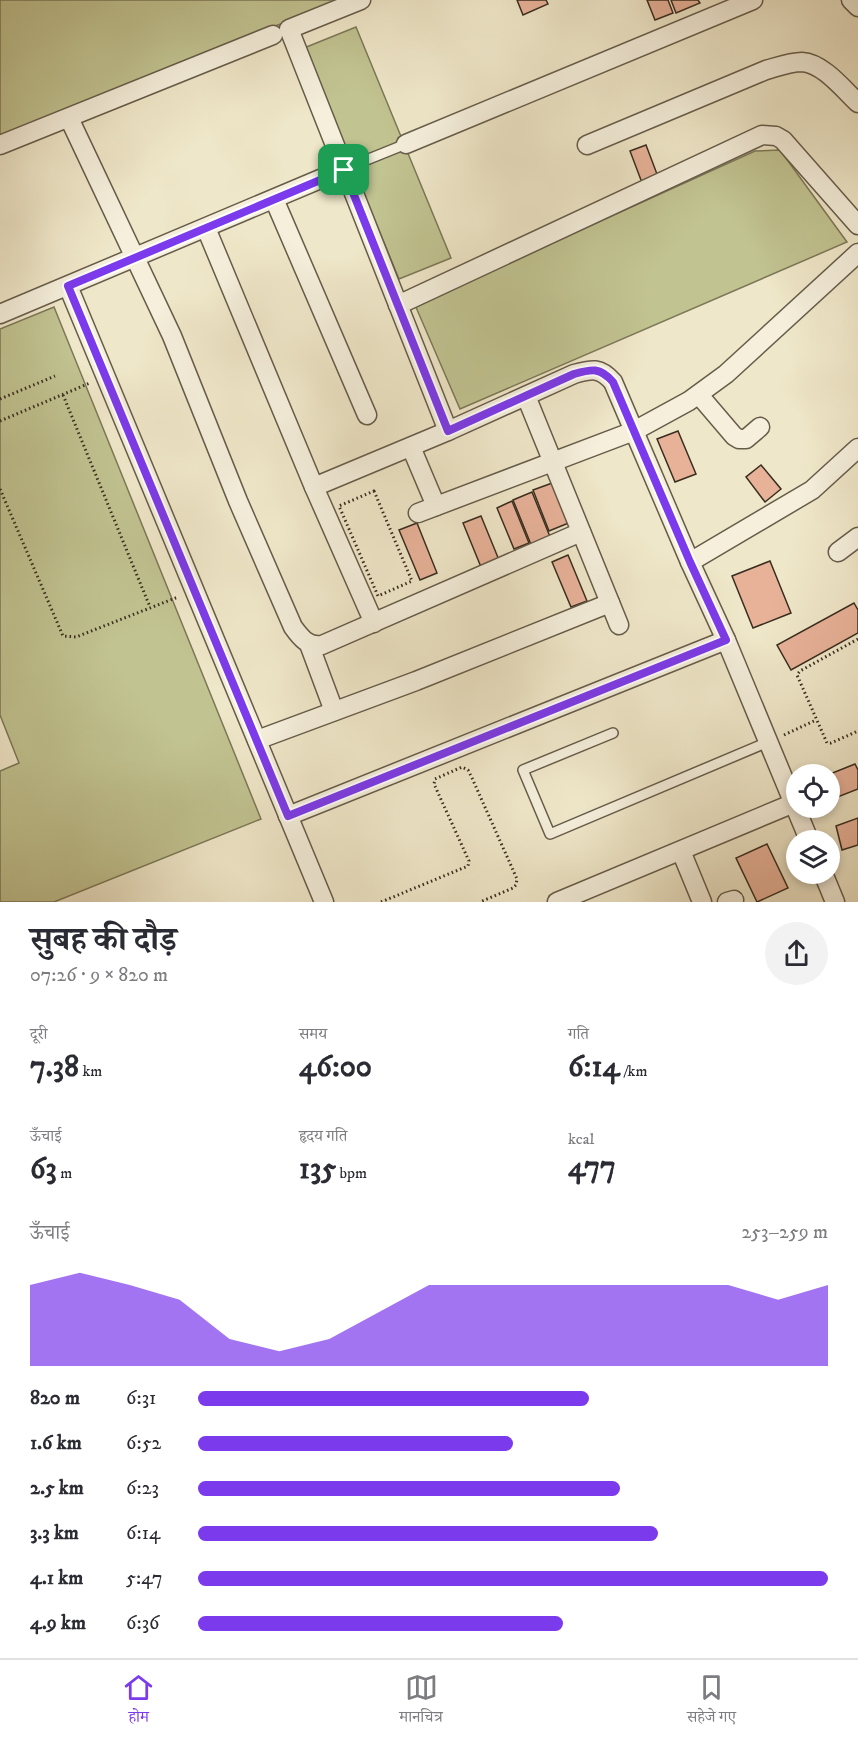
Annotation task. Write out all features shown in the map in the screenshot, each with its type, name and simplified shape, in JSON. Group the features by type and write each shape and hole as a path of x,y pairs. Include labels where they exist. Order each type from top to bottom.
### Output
{"street":[{"path":"361,0 289,29 448,431"},
{"path":"406,144 753,0"},
{"path":"851,0 858,7"},
{"path":"0,146 273,35"},
{"path":"587,145 766,70 787,64 804,62 818,66 858,103"},
{"path":"69,118 172,336 238,501 293,627 302,639 309,644 322,645 581,532"},
{"path":"398,305 762,135 776,136 783,140 858,225"},
{"path":"0,314 344,170"},
{"path":"274,199 367,415"},
{"path":"206,228 314,487 374,623"},
{"path":"418,513 634,431 699,395 726,374 858,253"},
{"path":"68,286 324,902"},
{"path":"314,487 448,431 574,374 588,370 605,373 613,382 726,640 786,784"},
{"path":"699,395 739,439 746,439 760,427"},
{"path":"526,396 619,625"},
{"path":"411,447 436,506"},
{"path":"690,562 813,490 858,448"},
{"path":"838,552 858,537"},
{"path":"257,740 416,681 610,603"},
{"path":"288,816 726,640"},
{"path":"309,644 334,711"},
{"path":"557,902 786,806"},
{"path":"681,851 702,902"},
{"path":"828,884 835,902"}],"lane":[{"path":"344,170 406,144"},
{"path":"613,733 523,770 550,834 768,742"}],"path":[{"path":"0,399 54,376"},
{"path":"0,421 106,377"},
{"path":"63,395 150,608"},
{"path":"0,489 63,636 76,637 194,590"},
{"path":"374,491 412,581 378,596 339,506 358,497 374,491"},
{"path":"858,639 798,672 797,679 827,742 831,743 858,731"},
{"path":"768,742 816,720"},
{"path":"381,902 467,867 469,864 434,784 435,779 462,767 468,770 472,778 517,879 513,888 480,902"}],"green space":[{"path":"0,0 340,0 0,137"},
{"path":"356,27 451,258 399,279 304,48"},
{"path":"780,150 847,242 460,409 415,305 755,151"},
{"path":"54,307 261,819 54,902 0,902 0,771 19,763 0,715 0,329"}],"building":[{"path":"517,0 546,0 548,4 523,15"},
{"path":"647,0 668,0 673,13 655,20"},
{"path":"671,0 698,0 700,3 676,13"},
{"path":"646,145 660,182 644,188 630,151"},
{"path":"678,431 696,474 675,482 657,439"},
{"path":"761,465 781,489 765,502 746,477"},
{"path":"555,482 571,522 549,531 533,490"},
{"path":"532,492 551,539 532,547 513,500"},
{"path":"512,501 529,543 514,549 497,508"},
{"path":"481,516 499,560 481,567 463,523"},
{"path":"417,523 437,573 420,580 399,530"},
{"path":"568,555 587,601 571,607 552,562"},
{"path":"770,561 791,613 753,628 732,576"},
{"path":"854,603 858,610 858,633 791,670 777,645"},
{"path":"855,764 858,770 858,789 840,796 840,770"},
{"path":"858,818 858,845 842,850 840,830 837,830 836,826"},
{"path":"767,844 788,888 757,902 736,858"}],"route":[{"path":"344,170 448,431 574,374 588,370 605,373 613,382 726,640 288,816 68,286 344,170"}]}
